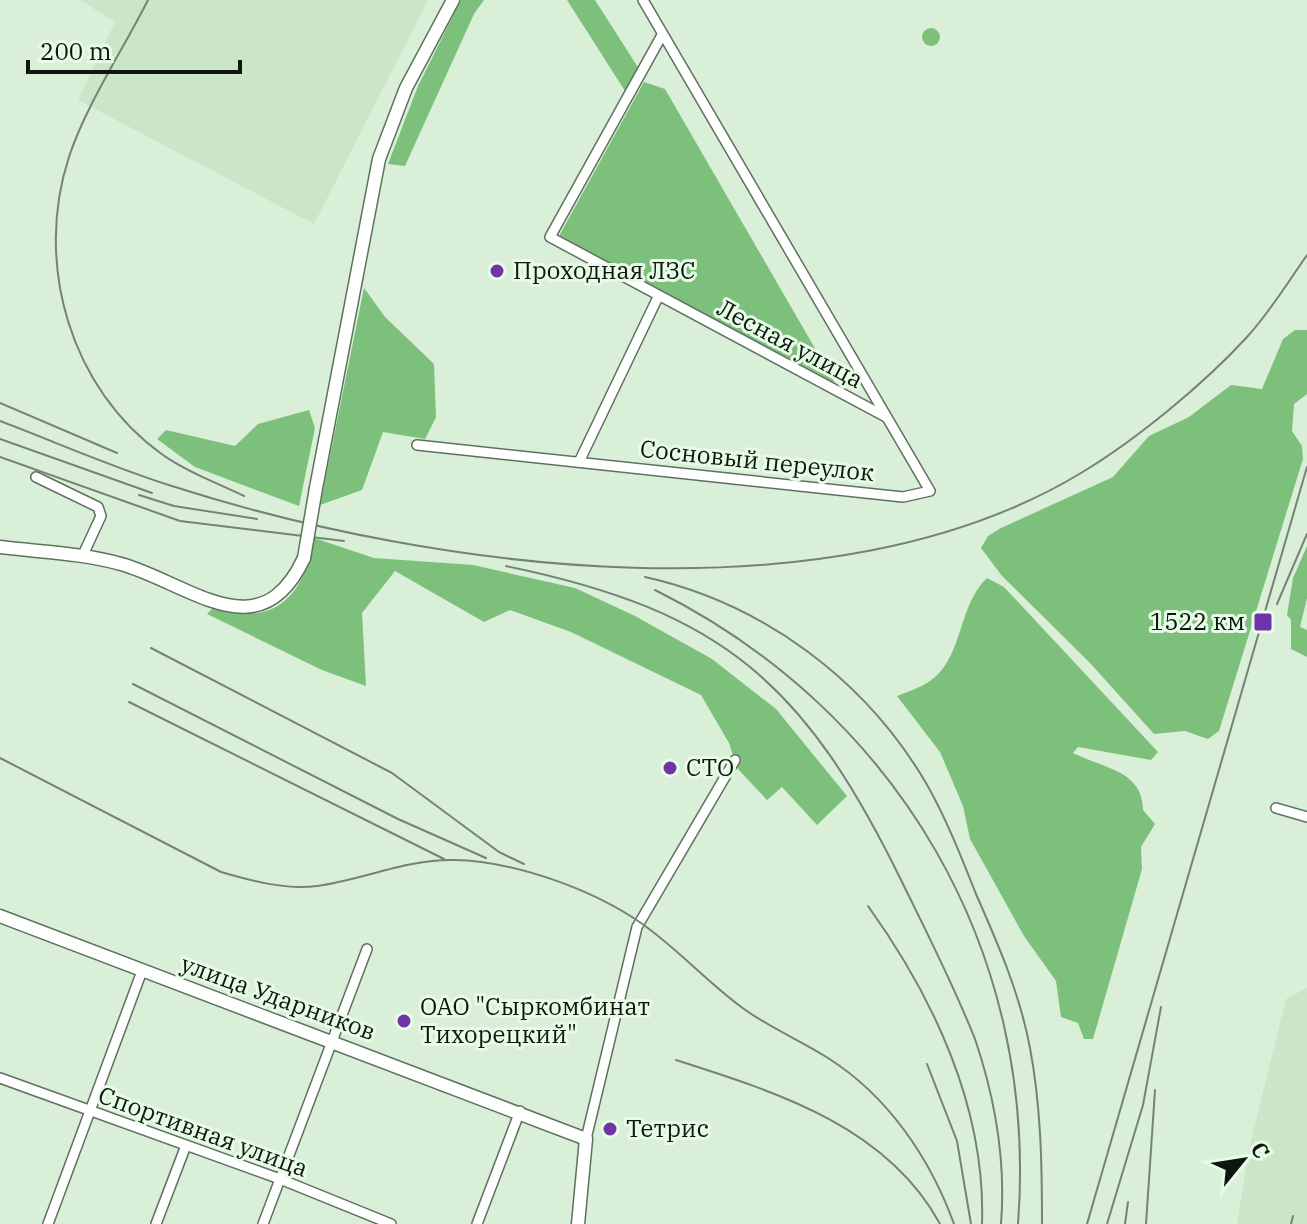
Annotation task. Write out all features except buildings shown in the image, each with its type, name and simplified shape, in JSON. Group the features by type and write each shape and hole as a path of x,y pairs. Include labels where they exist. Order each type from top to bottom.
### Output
{"main road":[{"path":"0,547 123,565 217,603 239,608 276,597 293,580 304,558 379,159 406,88 453,0"},
{"name":"улица Ударников","path":"0,916 520,1111 586,1139"},
{"path":"578,1224 586,1139"}],"street":[{"path":"643,0 886,417"},
{"name":"Лесная улица","path":"662,35 550,237 886,417"},
{"path":"579,462 658,297"},
{"name":"Сосновый переулок","path":"417,445 903,497 930,491 886,417"},
{"path":"36,477 98,507 101,516 82,557"},
{"path":"586,1139 637,927 735,760"},
{"path":"1276,808 1307,817"},
{"path":"263,1224 330,1040 367,949"},
{"path":"48,1224 142,971"},
{"name":"Спортивная улица","path":"0,1078 185,1148 280,1179 373,1221 391,1224"},
{"path":"477,1224 520,1111"},
{"path":"156,1224 185,1148"}],"shaded area":[{"path":"80,0 428,0 314,224 78,100 115,22"},
{"path":"1307,988 1307,1224 1237,1224 1250,1145 1286,999"}],"green space":[{"path":"461,0 484,0 474,14 405,166 388,164 418,86"},
{"path":"567,0 595,0 639,69 625,91"},
{"path":"927,28 935,28 940,37 938,44 927,46 922,41 922,33"},
{"path":"644,82 665,89 835,383 559,236"},
{"path":"364,288 385,317 434,364 436,417 425,439 383,432 362,490 320,505"},
{"path":"1295,330 1307,330 1307,394 1294,404 1292,431 1302,446 1303,459 1219,731 1208,739 1185,731 1154,734 1090,663 1002,576 981,548 988,536 1001,528 1113,477 1149,436 1189,417 1231,385 1262,389 1283,339"},
{"path":"309,410 315,428 299,506 195,467 157,439 166,430 235,446 258,424"},
{"path":"314,538 374,558 473,565 575,588 635,616 712,659 776,709 847,796 817,825 782,787 767,800 737,768 729,743 701,695 571,632 510,610 484,622 395,571 362,613 366,686 322,670 207,614 213,608 254,613 270,610 283,602 302,576"},
{"path":"1307,546 1307,598 1300,627 1307,630 1307,657 1291,649 1291,620 1287,615 1293,578"},
{"path":"987,578 1004,587 1158,752 1151,760 1078,747 1073,753 1128,778 1136,786 1143,810 1155,824 1141,847 1142,869 1093,1039 1084,1039 1078,1023 1061,1017 1056,981 1024,936 970,839 963,806 940,752 897,696 927,683 944,667 971,601"}],"railway":[{"path":"148,0 95,98 69,157 59,198 56,239 59,280 68,321 83,360 104,396 131,428 172,461 244,496"},
{"path":"0,421 175,487 279,517 393,541 512,559 634,568 755,565 872,550 982,520 1081,473 1146,428 1230,355 1271,307 1307,255"},
{"path":"0,403 117,453"},
{"path":"0,439 152,493"},
{"path":"0,457 180,521 344,541"},
{"path":"1087,1224 1307,467"},
{"path":"139,495 174,506 257,519"},
{"path":"1277,604 1307,534"},
{"path":"506,566 582,584 647,607 702,634 750,667 793,708 831,757 867,815 903,884 975,1039 997,1130 1002,1177 1001,1224"},
{"path":"645,577 688,589 730,606 769,626 806,651 841,679 873,711 926,783 953,837 1000,950 1026,1028 1039,1114 1042,1224"},
{"path":"655,590 741,641 817,702 882,772 936,850 976,936 1004,1027 1018,1124 1018,1224"},
{"path":"151,648 392,773 499,852 524,864"},
{"path":"133,684 398,819 486,858"},
{"path":"129,702 444,859"},
{"path":"0,758 221,872 257,881 281,886 317,886 402,866 454,860 527,871 600,899 655,933 744,1009 828,1058 870,1091 919,1152 954,1224"},
{"path":"868,906 914,978 951,1056 975,1139 981,1181 982,1224"},
{"path":"1107,1224 1143,1105 1161,1007"},
{"path":"676,1060 790,1100 860,1137 918,1190 940,1224"},
{"path":"927,1064 957,1141 971,1224"},
{"path":"1146,1224 1155,1090"},
{"path":"1125,1224 1128,1202"},
{"path":"1291,1224 1293,1216"}],"place":[{"name":"Проходная ЛЗС","path":"497,271"},
{"name":"1522 км","path":"1263,622"},
{"name":"СТО","path":"670,768"},
{"name":"ОАО \"Сыркомбинат Тихорецкий\"","path":"404,1021"},
{"name":"Тетрис","path":"610,1129"}]}
